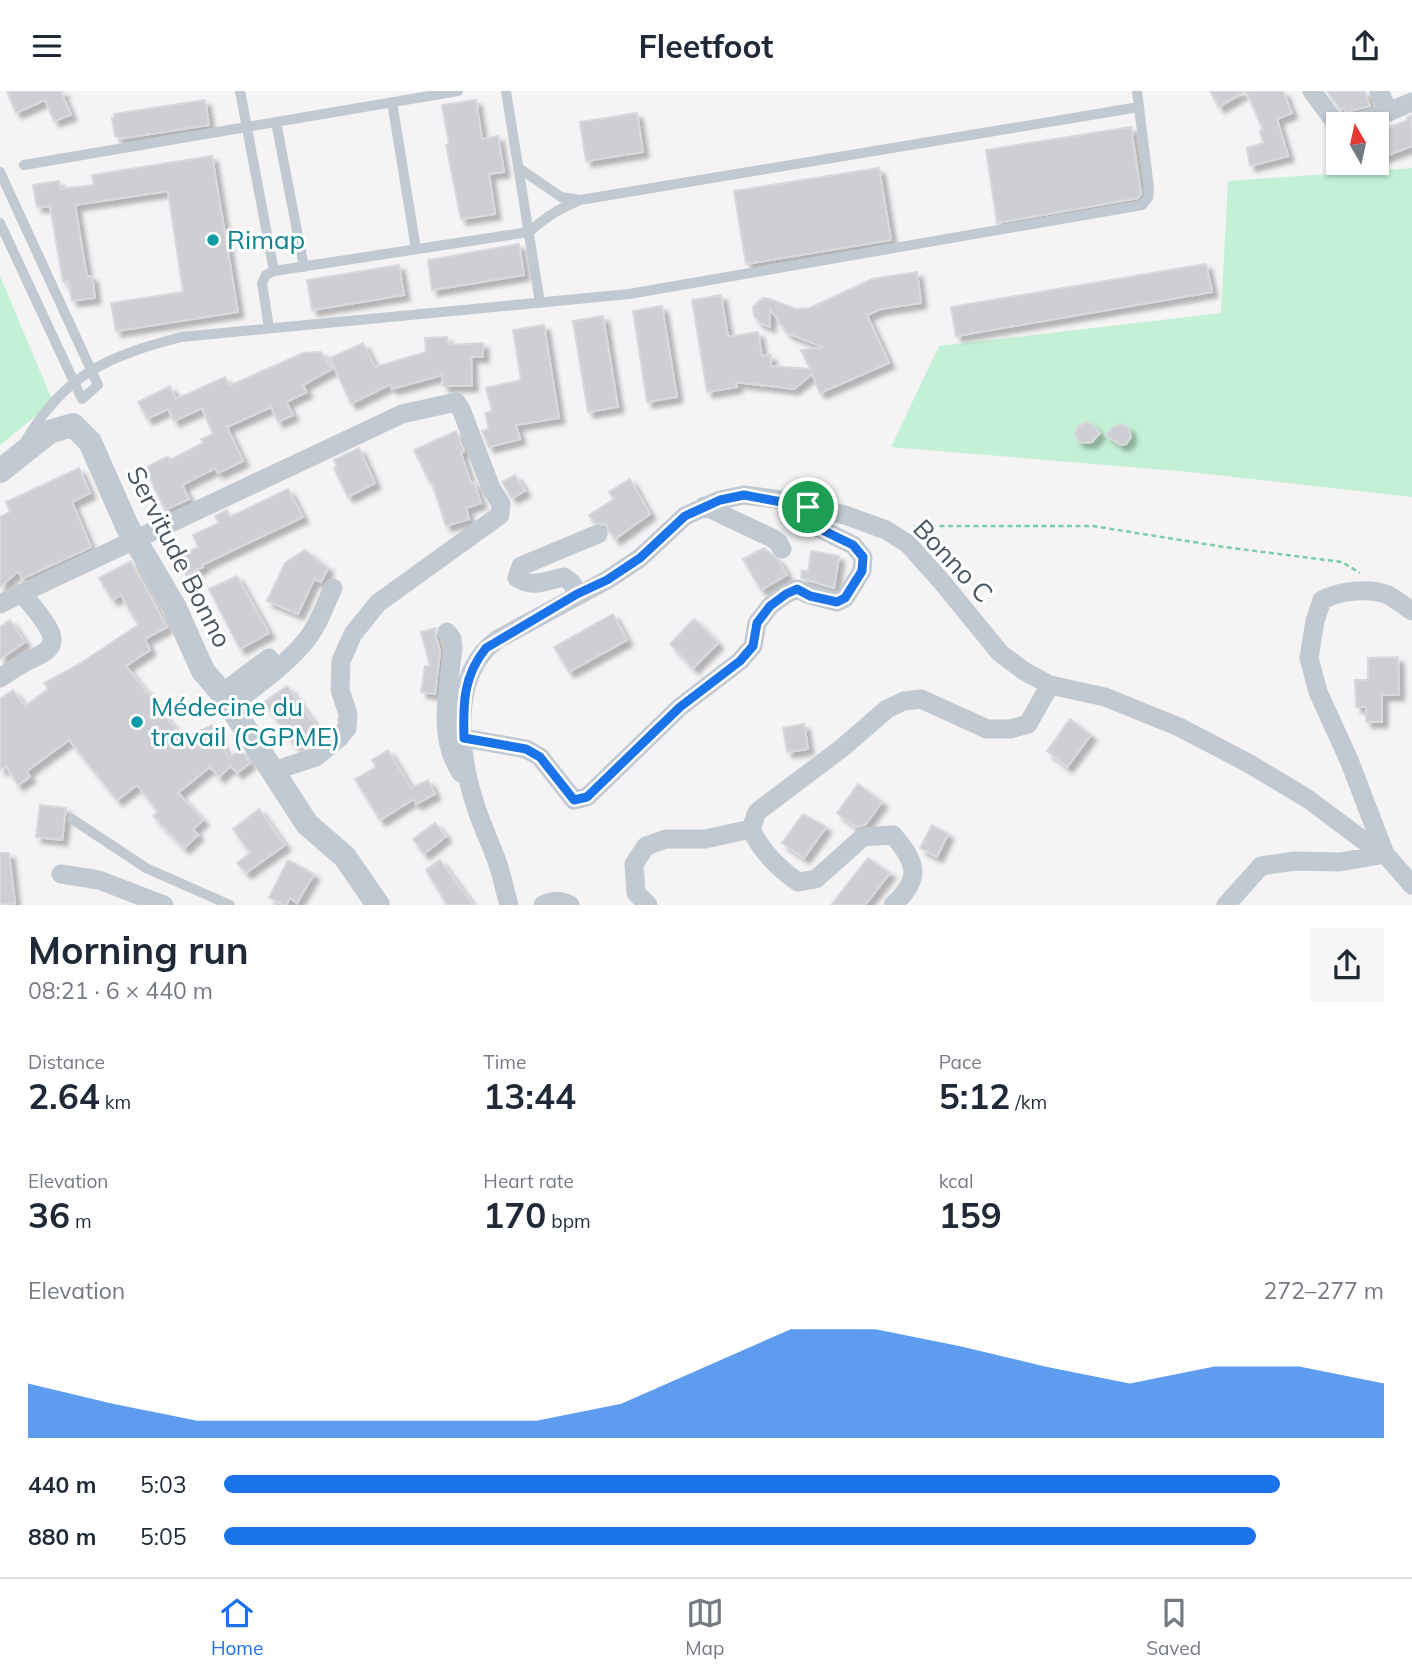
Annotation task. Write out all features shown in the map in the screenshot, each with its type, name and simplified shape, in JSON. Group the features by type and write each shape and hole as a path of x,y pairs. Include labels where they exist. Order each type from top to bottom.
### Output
{"street":[{"path":"1312,91 1327,112"},
{"path":"1379,91 1389,112 1412,102"},
{"path":"0,604 402,414 453,401 461,409 491,488 501,504 500,515 378,603 353,634 341,661 340,690 348,714 347,728 316,757 273,771"},
{"name":"Servitude Bonno","path":"9,464 49,432 73,425 90,442 127,526 174,606 203,671 226,699 307,824 345,857 377,905"},
{"name":"Bonno C","path":"509,905 470,787 463,753 463,703 467,679 475,661 498,639 607,580 640,558 685,516 720,500 744,495 845,515 886,530 908,544 1000,653 1024,671 1050,685 1105,697 1179,727 1248,763 1308,799 1384,854"},
{"path":"704,506 772,538 782,549"},
{"path":"464,738 526,749 540,757 574,800 587,797 680,707 740,661 753,646 757,623 770,606 797,589 830,602 845,598 862,571 863,557 853,545 806,522 803,519 808,507"},
{"path":"577,594 572,583 564,577 537,585 525,583 517,578 517,575 521,566 598,534"},
{"path":"226,699 244,696 299,648 312,633 333,588"},
{"path":"1412,611 1376,591 1331,595 1322,600 1315,621 1310,658 1318,692 1349,760 1384,854 1412,885"},
{"path":"0,678 51,647 51,632 22,593"},
{"path":"447,632 453,647 445,722 453,761 470,787"},
{"name":"Servitude Bonno","path":"226,699 286,644"},
{"path":"893,905 908,891 913,872 909,854 893,835 863,837 816,879 798,882 780,870 756,839 751,829 757,812 842,748 887,709 904,701 921,699 987,729 1010,729 1028,724 1050,685"},
{"path":"648,905 636,893 634,864 646,846 666,839 705,839 751,829"},
{"path":"1226,905 1261,866 1295,861 1340,862 1384,854"},
{"path":"61,874 99,880 164,905"},
{"path":"543,905 560,900 570,905"}],"lane":[{"path":"240,91 274,271"},
{"path":"24,165 458,91"},
{"path":"506,91 540,303"},
{"path":"9,464 42,414 91,369 135,350 181,337 629,294 1142,205 1148,198 1149,188 1137,91"},
{"path":"392,102 416,249"},
{"path":"269,328 262,283 266,275 274,271 529,232 547,216 580,201 1139,107"},
{"path":"276,122 304,267"},
{"path":"519,168 561,197 580,201"},
{"path":"0,172 98,385 82,399 0,223"},
{"path":"72,820 146,868 230,905"}],"path":[{"path":"886,530 912,526 1093,526 1342,562 1358,570 1376,591"}],"green space":[{"path":"1412,168 1412,497 1190,472 891,447 939,346 1221,313 1228,181 1326,174 1390,175 1390,170"},
{"path":"0,276 53,402 0,445"}],"building":[{"path":"7,91 65,91 61,92 71,115 54,121 45,100 16,113"},
{"path":"1210,91 1246,91 1219,107"},
{"path":"1246,91 1283,91 1292,113 1277,119 1288,156 1250,166 1247,148 1263,143 1260,131 1263,130"},
{"path":"1327,91 1365,91 1370,106 1346,112 1344,108 1340,109"},
{"path":"205,100 209,125 119,139 115,136 112,118 115,118 114,114"},
{"path":"476,100 482,139 498,136 504,172 489,174 495,214 461,219 446,145 449,144 442,105"},
{"path":"637,113 643,152 586,161 580,122"},
{"path":"1412,115 1412,146 1390,154 1390,127 1408,120"},
{"path":"1131,127 1141,194 1138,198 997,223 986,150"},
{"name":"Rimap","path":"212,156 238,312 116,331 111,303 183,292 168,191 75,205 87,277 92,276 95,298 72,301 68,281 63,282 50,206 37,207 33,185 59,181 60,189 94,185 92,175"},
{"path":"879,168 891,240 746,264 734,191"},
{"path":"519,244 524,275 432,290 428,260"},
{"path":"1206,264 1212,292 956,336 951,307"},
{"path":"399,265 404,295 312,310 307,280"},
{"path":"917,272 921,303 881,309 867,315 889,363 820,393 812,374 794,389 736,382 737,387 707,392 692,300 721,295 728,337 758,332 762,356 771,355 771,366 810,369 801,350 823,347 787,333 770,309 770,327 760,323 754,316 753,307 760,300 770,299 795,309 810,308 872,279"},
{"path":"662,306 677,397 647,402 633,311"},
{"path":"603,316 618,407 588,412 573,321"},
{"path":"544,325 559,418 516,425 520,439 489,447 482,431 489,429 485,413 492,411 486,388 521,380 513,330"},
{"path":"447,337 448,345 483,343 483,357 471,357 472,386 443,386 442,375 392,389 391,384 351,404 330,358 363,343 375,367 426,352 425,338"},
{"path":"321,352 332,369 303,385 307,392 286,402 293,415 278,422 271,407 227,427 243,461 218,473 215,468 182,485 189,499 165,510 145,468 168,456 170,460 203,443 201,439 213,434 202,408 174,421 168,409 147,419 138,402 170,386 176,399 225,377 229,386 303,353"},
{"path":"1086,422 1100,433 1092,442 1085,443 1078,441 1075,434 1077,427"},
{"path":"1121,424 1129,428 1131,437 1126,444 1120,445 1106,435 1113,427"},
{"path":"456,431 464,451 461,453 471,483 474,482 481,503 466,508 469,519 446,526 432,482 430,483 414,450"},
{"path":"359,448 375,483 348,497 334,468 337,466 334,460"},
{"path":"79,468 90,493 72,502 91,547 22,579 18,571 0,587 0,517 10,512 6,502"},
{"path":"515,475 525,491 512,498 502,482"},
{"path":"630,479 650,514 615,539 606,525 594,523 589,515 614,499 609,492"},
{"path":"288,489 303,517 186,575 178,557 198,547 193,535 219,523 215,516 227,510 230,517"},
{"path":"764,548 779,561 787,575 761,590 743,559"},
{"path":"305,550 328,568 321,582 314,579 298,614 267,601 285,563"},
{"path":"811,551 839,556 834,588 801,578 802,570 808,572"},
{"path":"131,561 167,627 145,639 150,650 126,666 183,739 212,725 229,758 241,749 250,763 237,773 231,766 219,777 210,767 178,793 203,820 193,829 198,835 184,848 153,816 158,812 137,785 117,800 69,740 27,771 30,777 18,785 6,766 0,770 0,699 13,690 25,706 48,689 44,683 81,663 138,625 121,595 112,600 99,578"},
{"path":"237,576 269,633 240,649 209,589"},
{"path":"613,614 627,640 569,672 554,647"},
{"path":"694,619 718,643 693,668 670,644"},
{"path":"10,620 25,642 0,659 0,627"},
{"path":"436,628 440,651 435,694 421,692 425,666 430,666 421,632"},
{"path":"1398,657 1399,695 1382,695 1382,722 1366,722 1366,707 1356,707 1355,680 1368,680 1368,658"},
{"path":"287,686 318,729 295,746 264,702"},
{"path":"1070,719 1091,735 1067,767 1047,751"},
{"path":"804,724 808,749 787,752 783,728"},
{"path":"388,750 411,788 428,780 435,794 416,804 414,799 380,820 355,779 376,767 372,760"},
{"path":"858,784 882,802 865,825 856,827 837,813"},
{"path":"40,805 66,808 62,840 36,837"},
{"path":"259,809 285,845 246,873 237,863 250,853 233,829"},
{"path":"803,814 826,827 804,858 782,843"},
{"path":"435,823 446,836 424,854 413,839"},
{"path":"932,825 948,834 937,857 920,848"},
{"path":"0,853 9,853 15,903 0,904"},
{"path":"868,858 890,873 865,905 831,905"},
{"path":"288,860 314,874 297,903 290,898 286,905 283,905 269,897"},
{"path":"440,860 473,905 447,905 426,870"}],"place":[{"name":"Rimap","path":"213,240"},
{"name":"Médecine du travail (CGPME)","path":"137,722"}],"route":[{"path":"744,495 808,507 803,519 806,522 853,545 863,557 862,571 845,598 830,602 797,589 770,606 757,623 753,646 740,661 680,707 587,797 574,800 552,769 540,757 526,749 464,738 463,703 467,679 475,661 498,639 607,580 640,558 685,516 704,506 744,495"}]}
